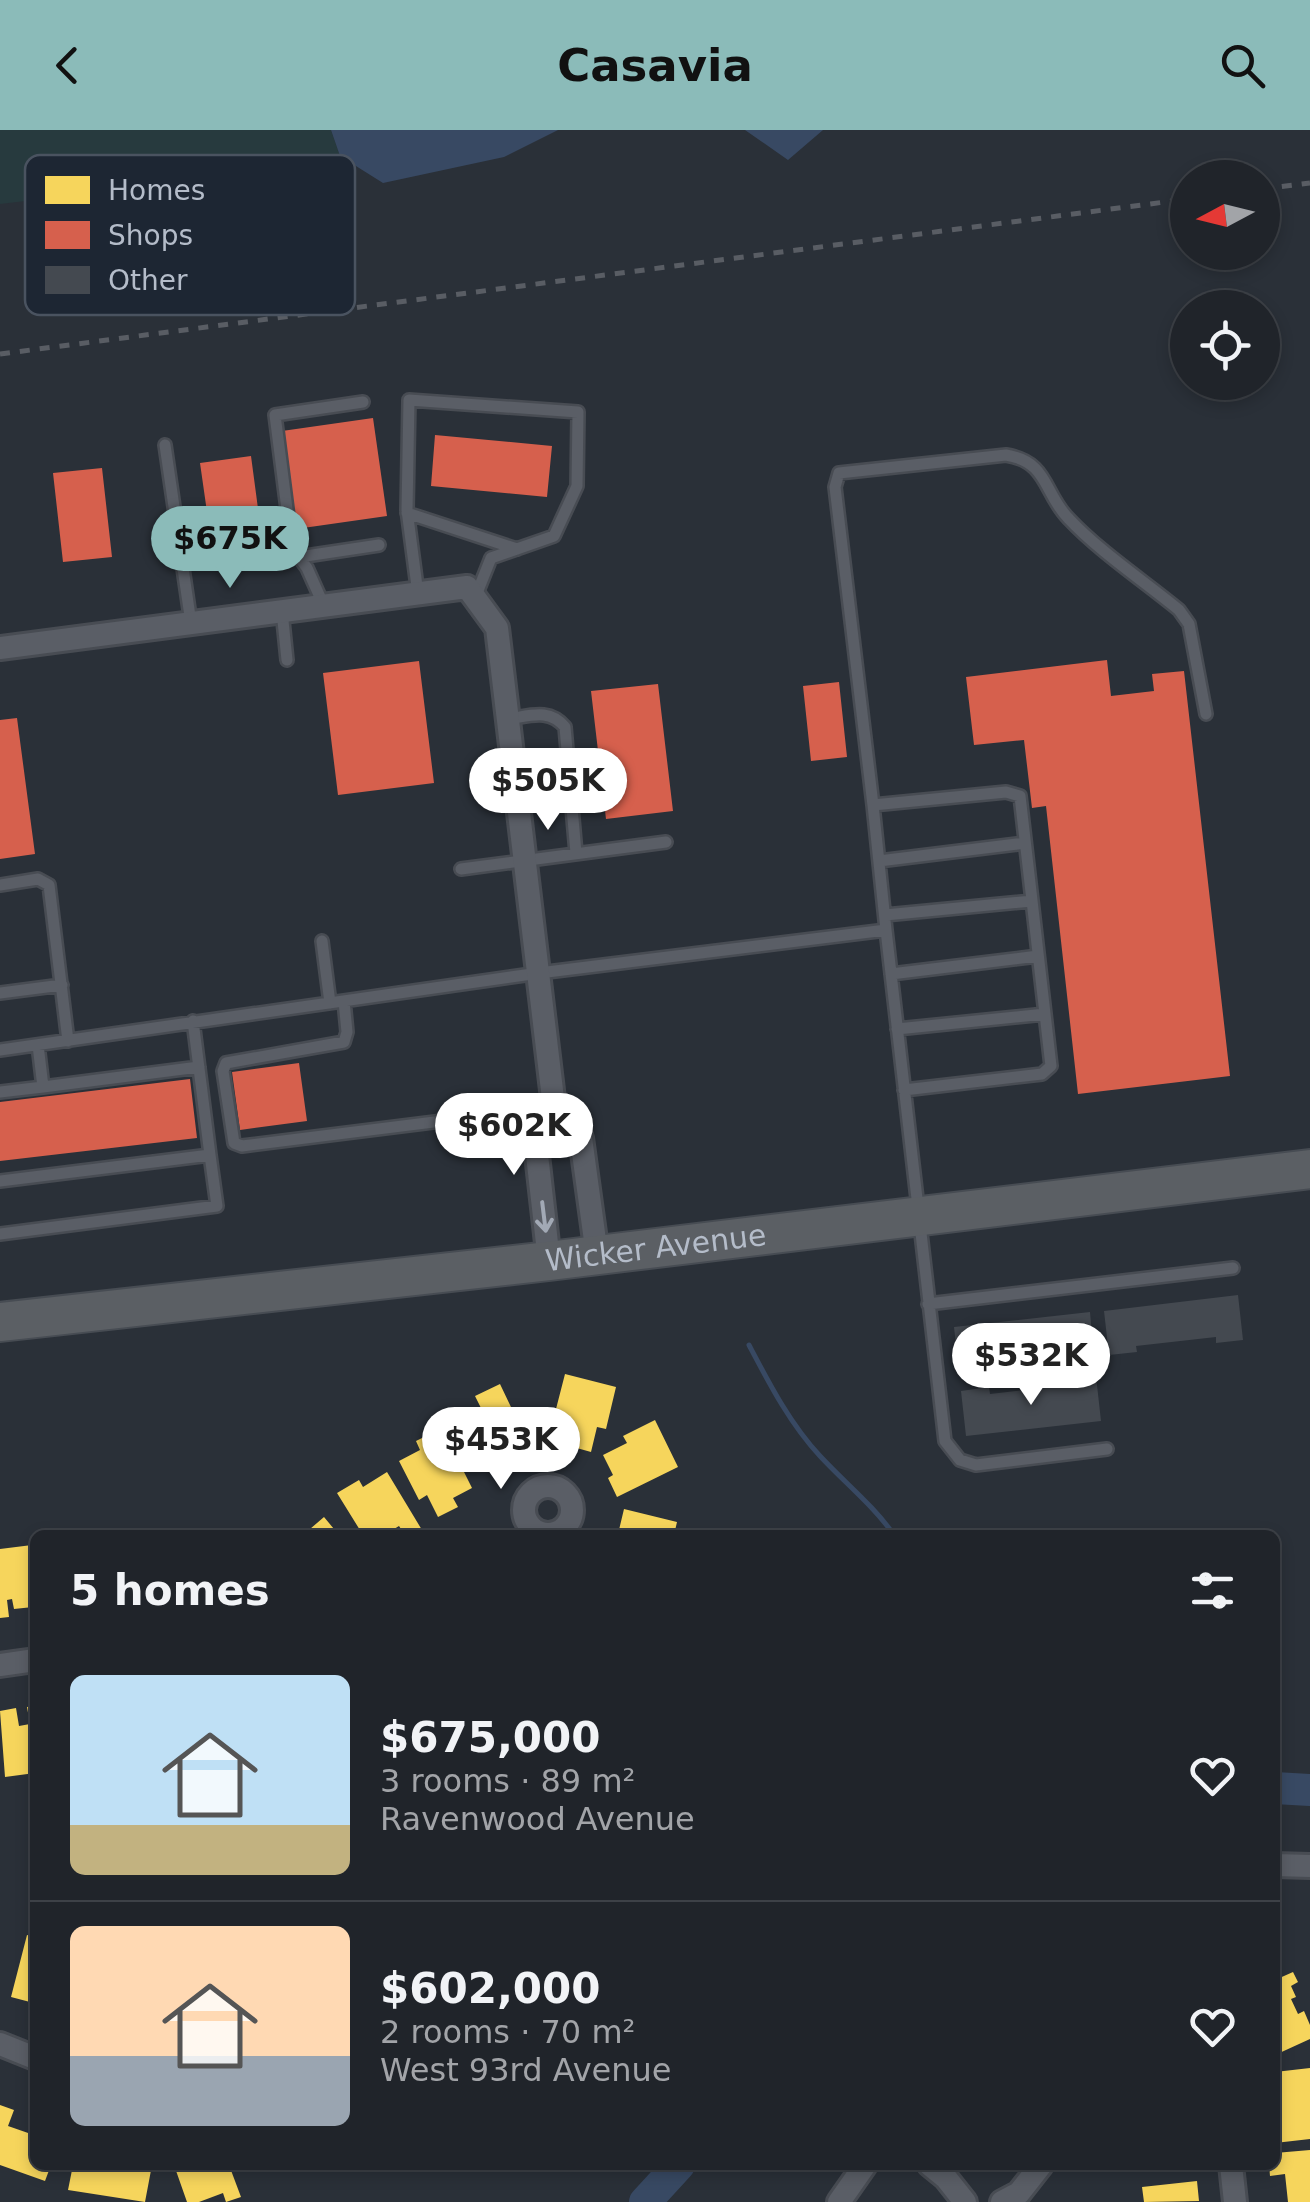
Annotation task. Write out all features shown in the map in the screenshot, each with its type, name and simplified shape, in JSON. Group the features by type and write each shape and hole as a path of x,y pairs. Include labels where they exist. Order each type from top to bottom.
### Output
{"highway":[{"name":"Wicker Avenue","path":"0,1322 550,1261 1310,1169"}],"street":[{"path":"0,648 418,594 471,592 497,628 539,973 554,1107 536,1146 550,1261"},
{"path":"554,1107 580,1138 597,1255"},
{"path":"513,1530 527,1522"},
{"path":"0,1665 30,1661"},
{"path":"1280,1865 1310,1866"},
{"path":"0,2044 30,2056"},
{"path":"839,2202 861,2170"},
{"path":"936,2170 964,2202"},
{"path":"1002,2202 1019,2192 1037,2170"},
{"path":"1232,2170 1236,2202"}],"lane":[{"path":"418,594 407,513 409,400 578,412 577,486 554,536 491,558 471,592"},
{"path":"324,606 290,536 275,416 363,402"},
{"path":"165,445 190,623"},
{"path":"1107,1450 976,1465 960,1460 945,1441 835,487 839,474 1006,455 1026,458 1046,480 1066,518 1180,610 1189,624 1206,714"},
{"path":"407,513 517,549"},
{"path":"298,558 380,545"},
{"path":"282,611 287,660"},
{"path":"508,719 546,714 565,727 576,853"},
{"path":"873,805 1006,792 1020,796 1051,1066 1042,1074 904,1090"},
{"path":"462,869 666,842"},
{"path":"879,861 1026,843"},
{"path":"0,885 38,879 49,885 68,1041"},
{"path":"885,916 1032,900"},
{"path":"0,1050 539,973 886,930"},
{"path":"322,942 347,1032 344,1042 226,1063 223,1071 234,1143 242,1146 554,1107"},
{"path":"892,974 1038,956"},
{"path":"0,993 62,985"},
{"path":"898,1029 1045,1014"},
{"path":"0,1234 217,1206 193,1022"},
{"path":"38,1045 42,1087"},
{"path":"0,1092 199,1068"},
{"path":"0,1181 210,1155"},
{"path":"928,1304 1234,1268"}],"green space":[{"path":"0,130 331,130 340,155 25,155 25,201 0,204"}],"water":[{"path":"331,130 558,130 504,157 383,183 355,165 355,155 340,155"},
{"path":"745,130 823,130 788,160"}],"building: Homes":[{"path":"565,1374 616,1387 606,1429 597,1427 591,1452 548,1440"},
{"path":"500,1384 529,1445 512,1453 505,1437 494,1442 503,1461 484,1470 459,1419 481,1408 475,1396"},
{"path":"655,1420 678,1467 617,1497 608,1478 613,1475 603,1455 627,1443 623,1436"},
{"path":"442,1428 472,1488 453,1498 458,1507 438,1517 427,1495 419,1500 399,1461 420,1450 416,1441"},
{"path":"387,1472 422,1530 402,1530 399,1526 392,1530 360,1530 337,1493 359,1480 363,1487"},
{"path":"624,1509 677,1522 675,1530 619,1530"},
{"path":"324,1517 335,1530 309,1530"},
{"path":"30,1545 30,1607 14,1609 12,1599 7,1600 9,1617 0,1618 0,1549"},
{"path":"16,1708 19,1726 30,1724 30,1774 5,1777 0,1711"},
{"path":"27,1935 30,1936 30,2002 11,1997"},
{"path":"1293,1972 1298,1982 1291,1986 1296,1997 1291,1999 1298,2014 1304,2011 1310,2039 1280,2053 1280,1978"},
{"path":"1310,2068 1310,2139 1280,2142 1280,2071"},
{"path":"0,2105 14,2110 8,2126 30,2134 30,2170 49,2170 45,2181 0,2165"},
{"path":"1310,2150 1310,2202 1288,2202 1285,2174 1270,2176 1269,2170 1280,2170 1280,2153"},
{"path":"72,2170 151,2170 145,2202 68,2190"},
{"path":"176,2170 231,2170 241,2197 226,2202 223,2193 187,2202"},
{"path":"1197,2181 1199,2201 1144,2202 1142,2187"}],"building: Shops":[{"path":"373,418 387,516 296,529 282,431"},
{"path":"435,435 552,446 547,497 431,486"},
{"path":"251,456 265,561 215,568 200,463"},
{"path":"102,468 112,557 63,562 53,473"},
{"path":"1107,660 1111,696 1154,691 1152,674 1184,671 1230,1076 1078,1094 1046,806 1032,808 1024,740 974,745 966,677"},
{"path":"419,661 434,783 338,795 323,673"},
{"path":"839,682 847,757 811,761 803,686"},
{"path":"658,684 673,811 606,819 591,691"},
{"path":"17,718 35,854 0,859 0,720"},
{"path":"299,1063 307,1121 240,1130 232,1072"},
{"path":"190,1079 197,1138 0,1161 0,1102"}],"building: Other":[{"path":"1238,1295 1243,1340 1216,1343 1216,1337 1136,1346 1137,1352 1109,1355 1104,1311"},
{"path":"1090,1312 1094,1357 1068,1360 1067,1353 987,1362 988,1369 959,1372 954,1327"},
{"path":"1096,1376 1101,1421 966,1436 961,1391 989,1387 990,1394 1070,1385 1069,1379"}],"waterway":[{"path":"749,1345 799,1430 890,1530"},
{"path":"1280,1788 1310,1790"},
{"path":"645,2202 674,2170"}],"railway":[{"path":"1280,187 1310,183"},
{"path":"355,308 1170,201"},
{"path":"0,354 299,315"}]}
